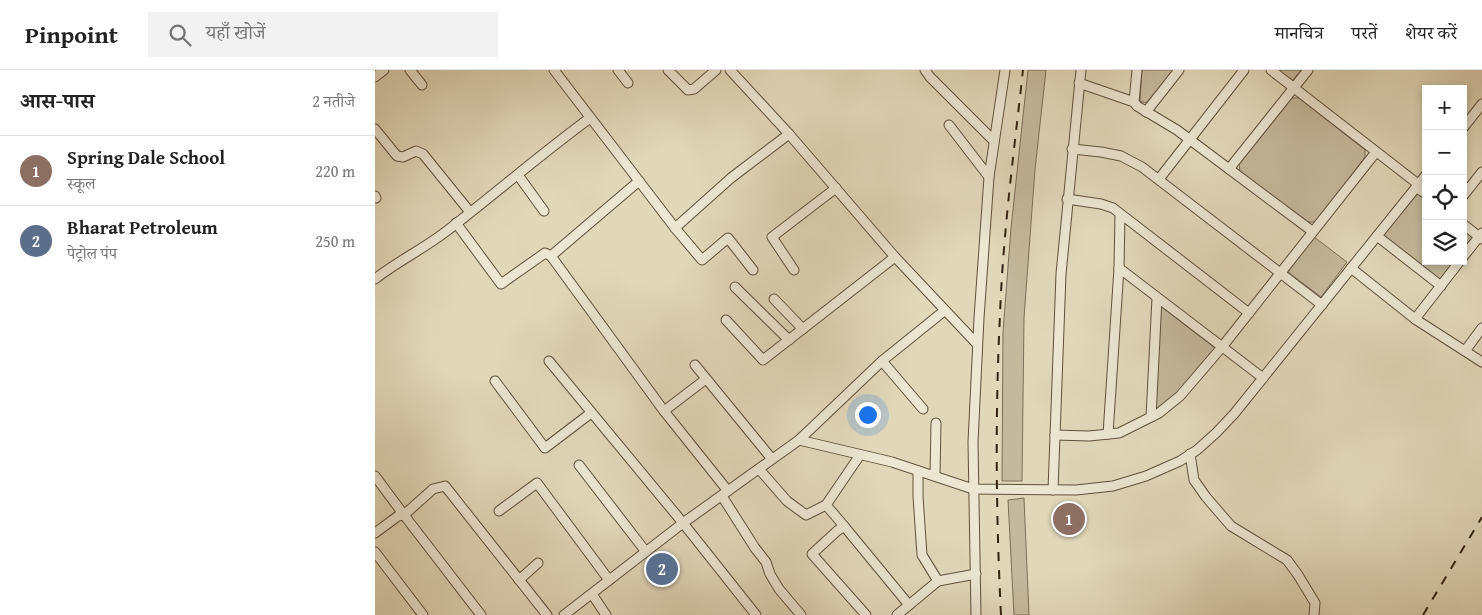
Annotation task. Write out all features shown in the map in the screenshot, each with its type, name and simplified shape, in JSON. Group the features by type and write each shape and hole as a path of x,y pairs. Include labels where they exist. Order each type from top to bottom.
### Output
{"street":[{"path":"375,77 384,70"},
{"path":"410,70 421,85"},
{"path":"554,70 675,228 702,260 728,238 753,270"},
{"path":"618,70 628,83"},
{"path":"668,70 688,90 694,89 716,70"},
{"path":"730,70 789,134 895,257 977,344"},
{"path":"925,70 994,141"},
{"path":"976,615 973,442 977,344 989,177 1005,70"},
{"path":"1053,490 1061,274 1081,70"},
{"path":"1134,102 1137,70"},
{"path":"1146,112 1179,70"},
{"path":"1159,179 1244,70"},
{"path":"1271,70 1422,190"},
{"path":"1229,169 1308,70"},
{"path":"1079,83 1134,102 1137,106 1190,140 1313,232"},
{"path":"1467,124 1479,114 1482,104"},
{"path":"375,279 439,236 505,187 590,118"},
{"path":"949,126 989,177"},
{"path":"375,129 397,156 403,157 416,151 423,154 470,212"},
{"path":"675,228 731,178 789,134"},
{"path":"1072,149 1121,156 1142,167 1322,305"},
{"path":"1055,435 1089,436 1119,433 1151,416 1180,396 1281,274 1376,152"},
{"path":"1467,191 1482,172"},
{"path":"518,175 544,211"},
{"path":"799,440 892,462 973,489 1076,490 1113,486 1146,476 1190,454 1216,433 1234,414 1422,179"},
{"path":"551,256 639,181"},
{"path":"795,270 772,237 836,188"},
{"path":"1067,199 1101,204 1113,208 1120,216 1249,313"},
{"path":"1109,434 1119,268 1120,216"},
{"path":"456,223 501,284 537,257 545,253 551,256 725,493 755,548 766,562 770,574 779,589 801,615"},
{"path":"1467,227 1481,236 1467,252"},
{"path":"1377,236 1441,286"},
{"path":"726,320 763,360 895,257"},
{"path":"1415,319 1457,265"},
{"path":"1119,268 1263,378"},
{"path":"1351,268 1415,319 1482,362"},
{"path":"735,287 789,340"},
{"path":"1151,416 1157,298"},
{"path":"774,299 803,329"},
{"path":"564,615 683,523 799,440 882,361 945,311"},
{"path":"1465,351 1482,328"},
{"path":"549,361 683,523 756,615"},
{"path":"882,361 923,409"},
{"path":"695,365 772,459"},
{"path":"664,411 706,379"},
{"path":"495,381 545,448 591,412"},
{"path":"935,476 936,423"},
{"path":"1190,454 1194,480 1206,497 1231,526 1287,560 1315,603 1314,615"},
{"path":"759,469 787,500 806,515 825,505 860,455"},
{"path":"579,465 646,552"},
{"path":"918,471 922,556 938,581"},
{"path":"375,476 481,615"},
{"path":"499,511 537,483 609,580"},
{"path":"375,533 398,516 404,515 433,489 445,486 547,615"},
{"path":"825,505 845,526 909,605"},
{"path":"845,526 837,530 812,554 866,615"},
{"path":"375,552 423,615"},
{"path":"519,580 538,563"},
{"path":"897,615 938,581 976,574"},
{"path":"592,594 606,615"}],"shaded area":[{"path":"1028,70 1046,70 1035,169 1024,318 1022,481 1002,481 1003,332 1011,228"},
{"path":"1142,70 1174,70 1146,103 1140,101"},
{"path":"1277,70 1301,70 1292,81"},
{"path":"1290,98 1299,98 1365,150 1365,157 1316,222 1307,222 1240,172 1239,164"},
{"path":"1417,192 1422,196 1422,265 1452,265 1440,281 1382,236"},
{"path":"1467,232 1474,237 1467,246"},
{"path":"1314,237 1347,262 1321,297 1288,272"},
{"path":"1159,305 1215,348 1182,388 1158,409 1155,408"},
{"path":"1024,498 1029,615 1014,615 1008,500"}],"railway":[{"path":"1001,615 997,465 998,353 1006,223 1023,70"},
{"path":"1423,615 1482,517"}],"place":[{"name":"Spring Dale School","path":"1069,519"},
{"name":"Bharat Petroleum","path":"662,569"}]}
